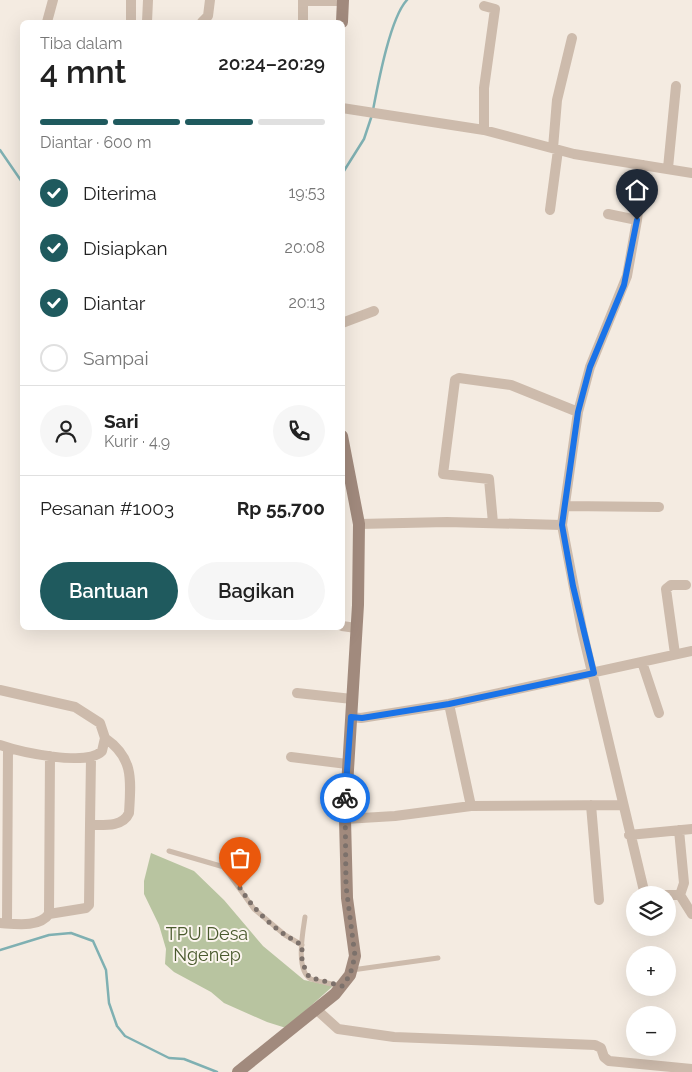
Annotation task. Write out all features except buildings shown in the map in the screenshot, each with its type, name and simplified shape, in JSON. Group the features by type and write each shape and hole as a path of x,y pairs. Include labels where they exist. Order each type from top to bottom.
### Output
{"street":[{"path":"48,20 53,0"},
{"path":"131,0 132,20"},
{"path":"147,20 148,0"},
{"path":"204,20 208,16 210,0"},
{"path":"303,20 303,0 343,0 342,20"},
{"path":"484,6 495,9 484,88 484,130"},
{"path":"550,210 556,149 557,100 572,38"},
{"path":"668,168 676,86"},
{"path":"345,108 484,130 593,158 692,173"},
{"path":"643,165 637,220 624,285 590,367 578,412 562,525 573,586 629,835 643,886"},
{"path":"608,214 637,220"},
{"path":"345,322 374,311"},
{"path":"493,523 489,479 443,474 455,380 459,378 511,385 578,412"},
{"path":"238,1072 318,1010 342,986 352,970 355,956 346,892 344,818 356,628 359,524 345,452"},
{"path":"565,506 659,507"},
{"path":"359,524 493,523 562,525"},
{"path":"675,654 666,589 670,585 686,585"},
{"path":"345,626 356,628"},
{"path":"351,717 362,718 449,704 692,651"},
{"path":"642,662 659,713"},
{"path":"0,690 75,707 100,723 105,738 102,751"},
{"path":"297,693 352,699"},
{"path":"449,704 471,806"},
{"path":"90,825 123,822 129,813 129,769 126,758 121,750 105,738"},
{"path":"50,756 48,914 44,919 35,923 3,923 4,747 50,756 91,758 102,751 112,753 121,750"},
{"path":"291,757 347,764"},
{"path":"48,914 86,908 89,905 91,758"},
{"path":"591,805 599,900"},
{"path":"344,818 395,816 471,806 623,805"},
{"path":"629,835 692,829"},
{"path":"679,830 684,883 680,895"},
{"path":"680,895 691,910"},
{"path":"318,1010 338,1029 394,1037 594,1045 600,1048 604,1057 609,1061 651,1069 692,1069"}],"lane":[{"path":"169,851 224,867 254,909 285,935 302,945"},
{"path":"305,917 302,962 309,977 342,986"},
{"path":"352,970 438,958"}],"green space":[{"name":"TPU Desa Ngenep","path":"151,853 194,871 224,900 263,946 304,980 333,986 286,1028 267,1022 224,1003 211,992 174,972 165,964 166,949 159,925 144,894 144,881"}],"waterway":[{"path":"373,110 390,36 395,21 407,0"},
{"path":"345,169 364,139 372,115"},
{"path":"0,150 20,179"},
{"path":"0,950 49,935 71,933 93,941 106,970 109,1003 117,1026 125,1036 169,1058 184,1059 217,1072"}],"way so far":[{"path":"240,888 251,905 259,913 285,935 302,945 302,962 305,972 311,979 342,986 348,980 355,962 346,886 345,798"}],"route":[{"path":"345,798 351,717 362,718 449,704 594,673 582,630 562,525 578,412 590,367 627,276 637,220"}]}
